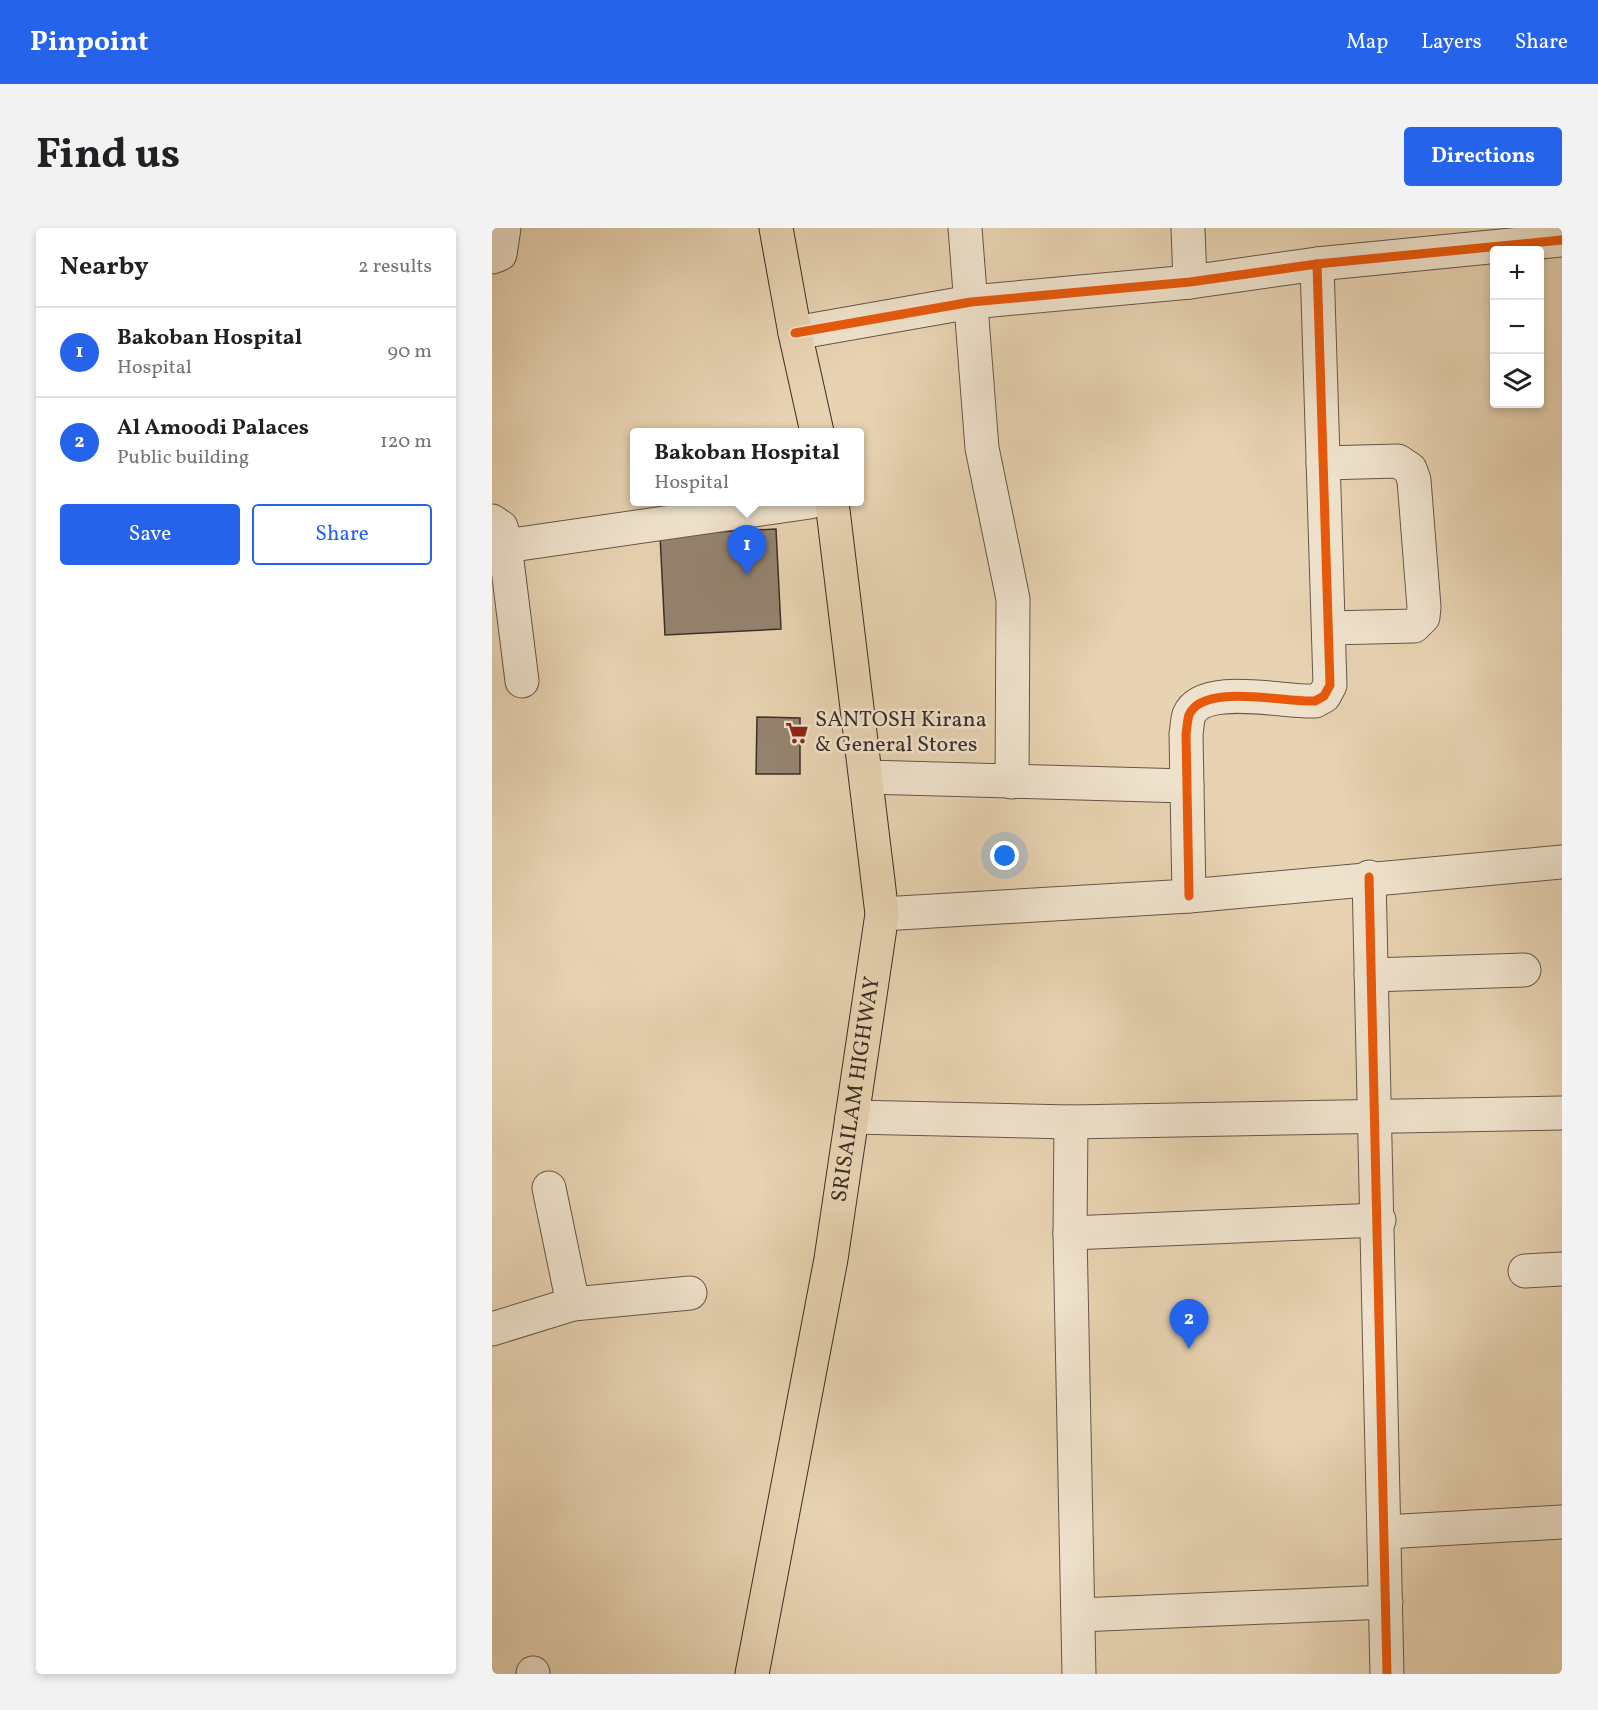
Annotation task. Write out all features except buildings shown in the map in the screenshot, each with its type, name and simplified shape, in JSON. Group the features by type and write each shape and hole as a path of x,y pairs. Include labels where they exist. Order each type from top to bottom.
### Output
{"highway":[{"path":"777,228 795,333 816,428"},
{"name":"SRISAILAM HIGHWAY","path":"752,1674 831,1259 882,914 833,506"}],"street":[{"path":"492,257 500,254 504,228"},
{"path":"965,228 982,448 1014,599 1012,782"},
{"path":"1188,228 1190,282"},
{"path":"795,333 971,302 1190,282 1317,264 1426,241 1562,240"},
{"path":"1189,896 1186,734 1189,715 1198,704 1218,696 1315,701 1324,696 1330,685 1317,264"},
{"path":"1323,464 1398,461 1410,469 1414,480 1424,607 1424,616 1414,626 1329,628"},
{"path":"522,681 499,533 761,506"},
{"path":"867,777 1187,786"},
{"path":"882,914 1189,896 1562,862"},
{"path":"1370,878 1387,1674"},
{"path":"1371,975 1524,969"},
{"path":"852,1117 1071,1122 1562,1113"},
{"path":"1071,1122 1070,1233 1079,1674"},
{"path":"549,1188 573,1304"},
{"path":"1070,1233 1379,1220"},
{"path":"1525,1271 1562,1269"},
{"path":"492,1329 573,1304 690,1293"},
{"path":"1384,1532 1562,1522"},
{"path":"1079,1615 1386,1602"}],"cycle path":[{"path":"795,333 971,302 1190,282 1317,264 1562,240"},
{"path":"1189,896 1186,734 1189,715 1197,705 1211,699 1227,697 1246,696 1315,701 1324,696 1330,685 1317,264"},
{"path":"1369,877 1387,1674"}],"place":[{"name":"Bakoban Hospital","path":"747,575"},
{"name":"SANTOSH Kirana & General Stores","path":"797,733"},
{"name":"Al Amoodi Palaces","path":"1189,1349"}]}
